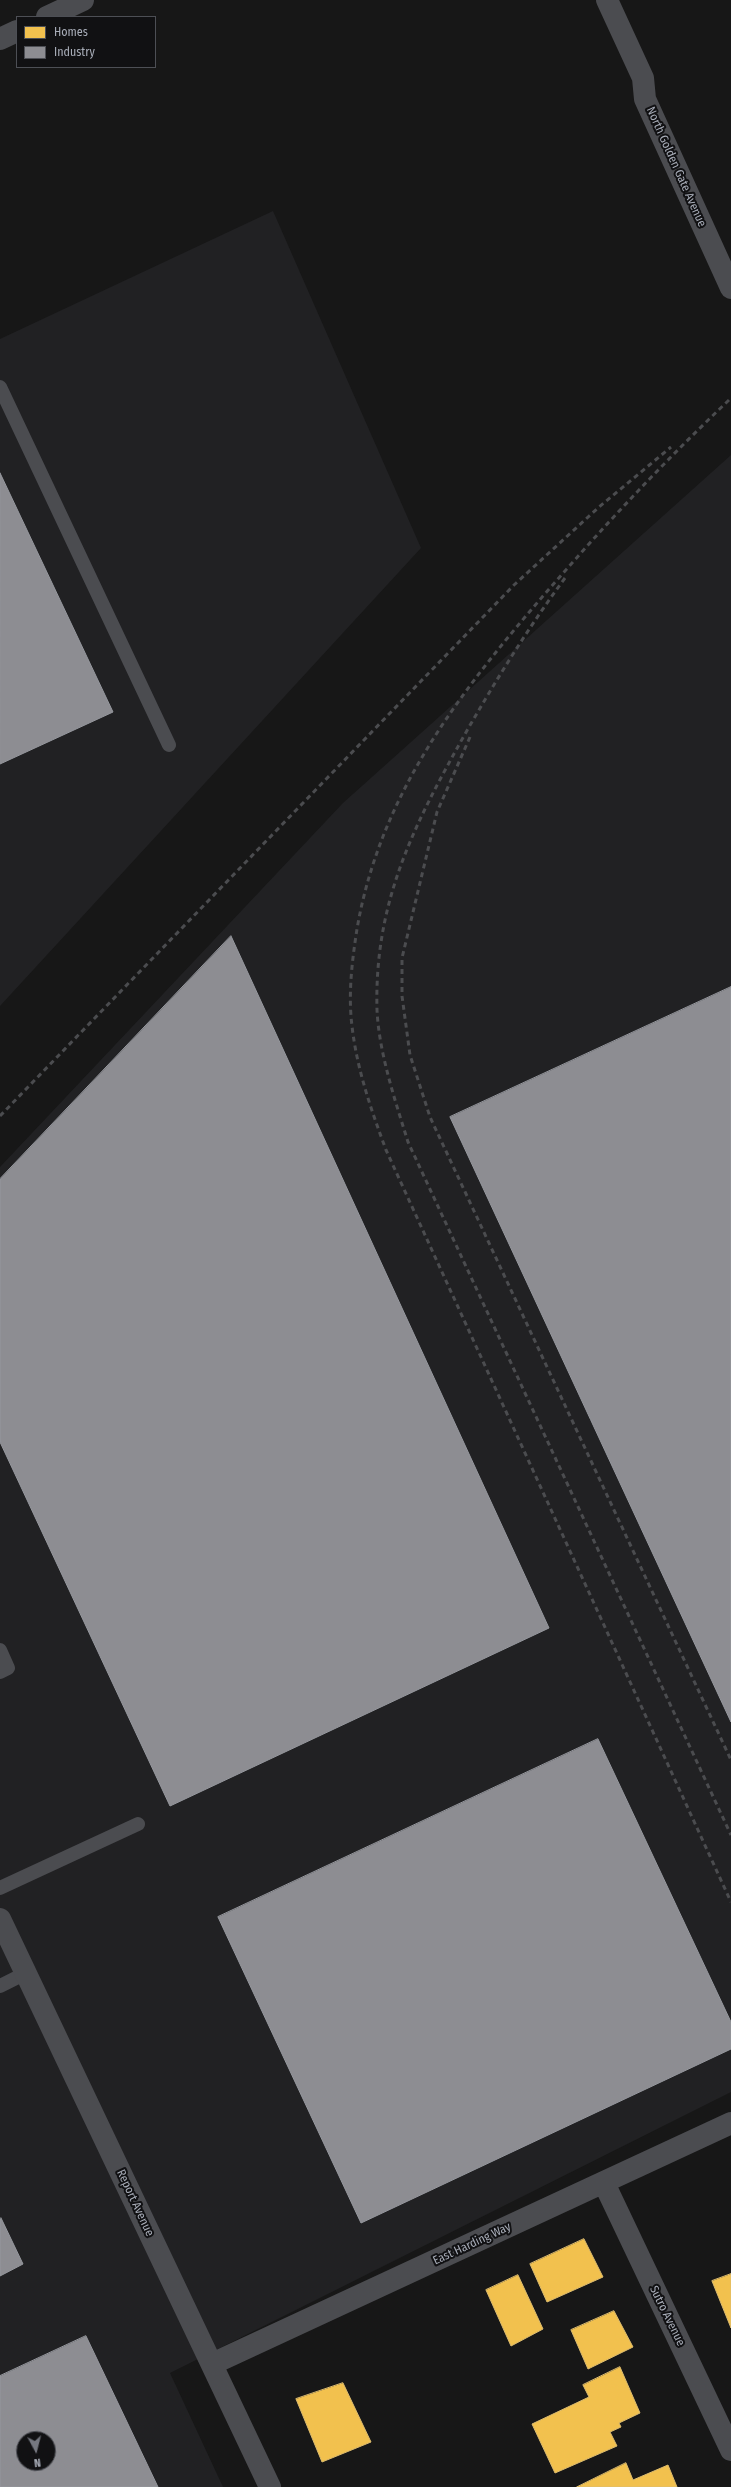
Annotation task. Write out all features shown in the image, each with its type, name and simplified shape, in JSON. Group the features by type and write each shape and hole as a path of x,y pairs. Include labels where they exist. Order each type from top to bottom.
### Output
{"street":[{"path":"49,16 83,0"},
{"name":"North Golden Gate Avenue","path":"607,0 643,78 645,99 731,288"},
{"path":"0,39 16,31"},
{"name":"Report Avenue","path":"0,1919 270,2487"},
{"name":"East Harding Way","path":"212,2364 731,2123"},
{"name":"Sutro Avenue","path":"604,2183 731,2450"}],"lane":[{"path":"0,387 169,745"},
{"path":"0,1650 8,1668 0,1672"},
{"path":"0,1888 138,1824"},
{"path":"0,1986 26,1973"}],"shaded area":[{"path":"273,211 421,548 0,1006 0,339"},
{"path":"731,455 731,2092 170,2373 223,2487 0,2487 0,1167 343,803"}],"building: Homes":[{"path":"584,2239 603,2277 547,2302 530,2264"},
{"path":"731,2274 731,2328 712,2281"},
{"path":"518,2275 543,2329 511,2346 486,2290"},
{"path":"614,2311 633,2347 588,2369 571,2330"},
{"path":"620,2367 640,2413 619,2423 621,2427 610,2432 617,2446 555,2473 532,2424 589,2397 583,2385"},
{"path":"343,2383 371,2442 322,2462 296,2399"},
{"path":"626,2463 633,2480 668,2465 677,2487 577,2487"}],"building: Industry":[{"path":"0,473 113,712 0,764"},
{"path":"231,936 549,1628 170,1806 0,1442 0,1179"},
{"path":"731,987 731,1722 450,1117"},
{"path":"598,1739 731,2022 731,2049 361,2223 218,1917"},
{"path":"1,2218 23,2264 0,2276 0,2219"},
{"path":"86,2336 158,2487 0,2487 0,2376"}],"railway":[{"path":"729,400 598,533 523,619 460,699 432,741 407,784 386,830 369,878 355,941 350,1002 357,1058 370,1104 386,1150 731,1902"},
{"path":"0,1116 514,585 599,507 671,447"},
{"path":"565,578 525,635 488,694 446,768 414,833 390,899 382,934 378,971 378,1026 388,1076 408,1142 731,1835"},
{"path":"470,737 437,812 402,958 402,996 410,1055 430,1117 731,1760"}]}
